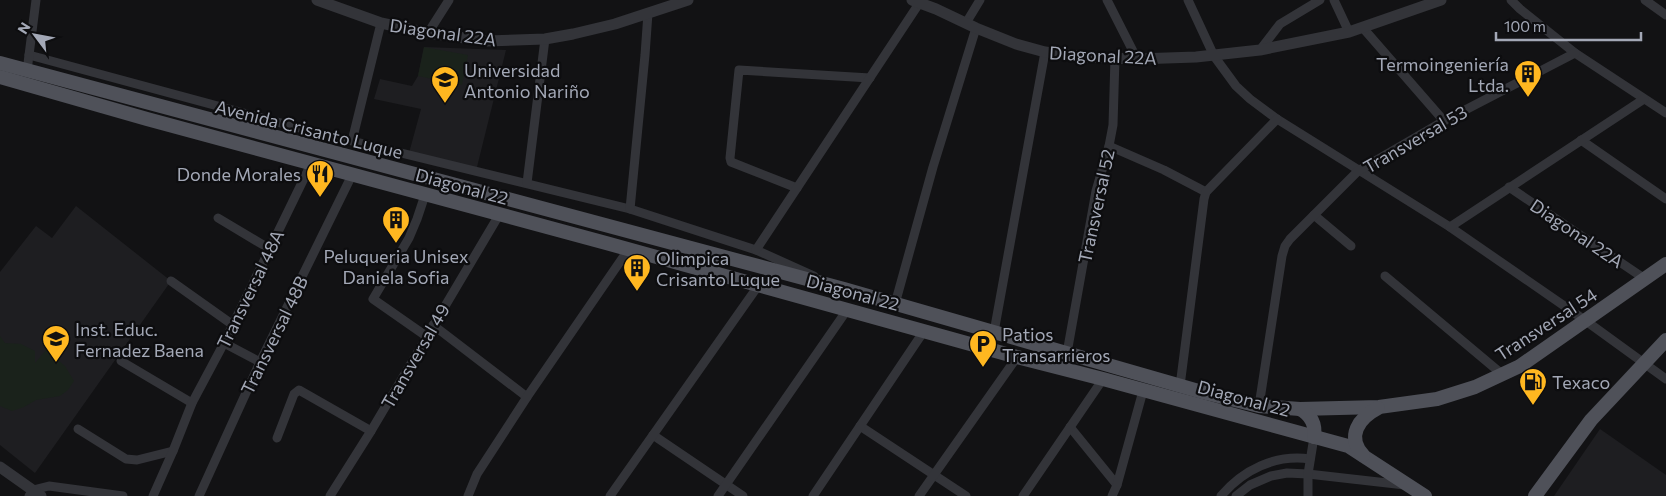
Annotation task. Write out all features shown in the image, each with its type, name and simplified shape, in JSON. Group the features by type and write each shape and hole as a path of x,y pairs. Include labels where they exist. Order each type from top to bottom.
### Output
{"main road":[{"name":"Diagonal 22","path":"0,63 844,289 1180,386 1259,406 1300,409 1379,408"},
{"name":"Diagonal 22","path":"0,77 311,164 1348,446 1425,496"},
{"name":"Transversal 54","path":"1379,408 1437,398 1475,387 1503,375 1520,366 1666,264"},
{"path":"1536,495 1591,420 1666,340"},
{"path":"1365,457 1359,450 1356,442 1358,425 1363,417 1379,408"},
{"path":"1300,409 1311,417 1314,423 1314,437"}],"street":[{"path":"27,71 36,0"},
{"name":"Diagonal 22A","path":"317,0 381,23 428,33 487,41 545,39 591,31 688,0"},
{"path":"428,33 449,0"},
{"path":"895,304 971,26 980,0"},
{"path":"1107,0 1136,59"},
{"path":"1188,0 1214,56 1236,86 1277,119 1450,228 1586,321 1666,379"},
{"path":"1260,50 1280,24 1320,0"},
{"path":"1334,0 1349,32"},
{"path":"1214,56 1260,50 1349,32 1441,0"},
{"path":"1511,0 1575,53 1666,113"},
{"path":"1645,0 1666,15"},
{"path":"756,250 870,78 916,1"},
{"name":"Diagonal 22A","path":"916,1 1016,44 1045,52 1136,59 1214,56"},
{"path":"630,208 646,55 648,13"},
{"path":"352,141 381,23"},
{"path":"1363,28 1444,122"},
{"path":"527,184 545,39"},
{"path":"994,332 1045,52"},
{"name":"Transversal 53","path":"1259,406 1282,256 1285,246 1290,239 1358,171 1444,122 1575,53"},
{"name":"Avenida Crisanto Luque","path":"29,55 294,127 630,208 756,250 844,289"},
{"name":"Transversal 52","path":"1067,353 1096,191 1109,146 1115,109 1115,58"},
{"path":"797,188 731,162 739,70 870,78"},
{"path":"1450,228 1644,98"},
{"path":"1180,386 1206,192 1277,119"},
{"path":"1581,140 1666,200"},
{"path":"1109,146 1164,170 1206,192"},
{"name":"Transversal 48A","path":"153,496 192,403 224,343 311,164"},
{"name":"Transversal 48B","path":"200,496 260,362 352,175"},
{"name":"Diagonal 22A","path":"1509,187 1646,278"},
{"path":"425,195 418,219 409,238 373,300 426,336"},
{"name":"Transversal 49","path":"330,496 371,431 499,215"},
{"path":"1314,215 1351,246"},
{"path":"218,218 270,249"},
{"path":"468,496 477,474 527,397 628,250"},
{"path":"1385,276 1503,375"},
{"path":"171,282 233,324"},
{"path":"610,496 758,286"},
{"path":"718,496 847,310"},
{"path":"433,325 527,397"},
{"path":"813,496 924,330"},
{"path":"224,343 260,362"},
{"path":"919,496 1017,357"},
{"path":"121,361 192,403"},
{"path":"1023,496 1103,379"},
{"path":"277,438 294,394 299,390 371,431"},
{"path":"1112,496 1117,485 1142,390"},
{"path":"860,426 966,496"},
{"path":"1070,427 1117,485"},
{"path":"78,428 126,459 137,460 173,451"},
{"path":"653,435 743,496"},
{"path":"1308,496 1308,474 1314,437"},
{"path":"1220,496 1241,476 1260,466 1283,459 1310,459"},
{"path":"0,467 34,494 49,486 56,486 123,496"},
{"path":"1236,496 1250,485 1271,476 1287,473 1409,486"}],"shaded area":[{"name":"Universidad Antonio Nariño","path":"424,47 506,50 476,171 409,153 421,109 374,99 380,79 412,86 418,76"},
{"path":"424,47 468,55 462,85 418,76"},
{"name":"Inst. Educ. Fernadez Baena","path":"76,206 171,281 35,473 0,445 0,272 36,226 52,238"},
{"path":"0,336 5,343 21,344 35,351 35,363 46,350 65,366 74,381 68,390 60,396 36,400 12,411 0,406"},
{"path":"1600,429 1666,475 1666,496 1554,496"}],"place":[{"name":"Termoingeniería Ltda.","path":"1528,98"},
{"name":"Universidad Antonio Nariño","path":"445,104"},
{"name":"Donde Morales","path":"320,198"},
{"name":"Peluqueria Unisex Daniela Sofia","path":"396,244"},
{"name":"Olimpica Crisanto Luque","path":"637,292"},
{"name":"Inst. Educ. Fernadez Baena","path":"56,363"},
{"name":"Patios Transarrieros","path":"983,368"},
{"name":"Texaco","path":"1533,406"}]}
